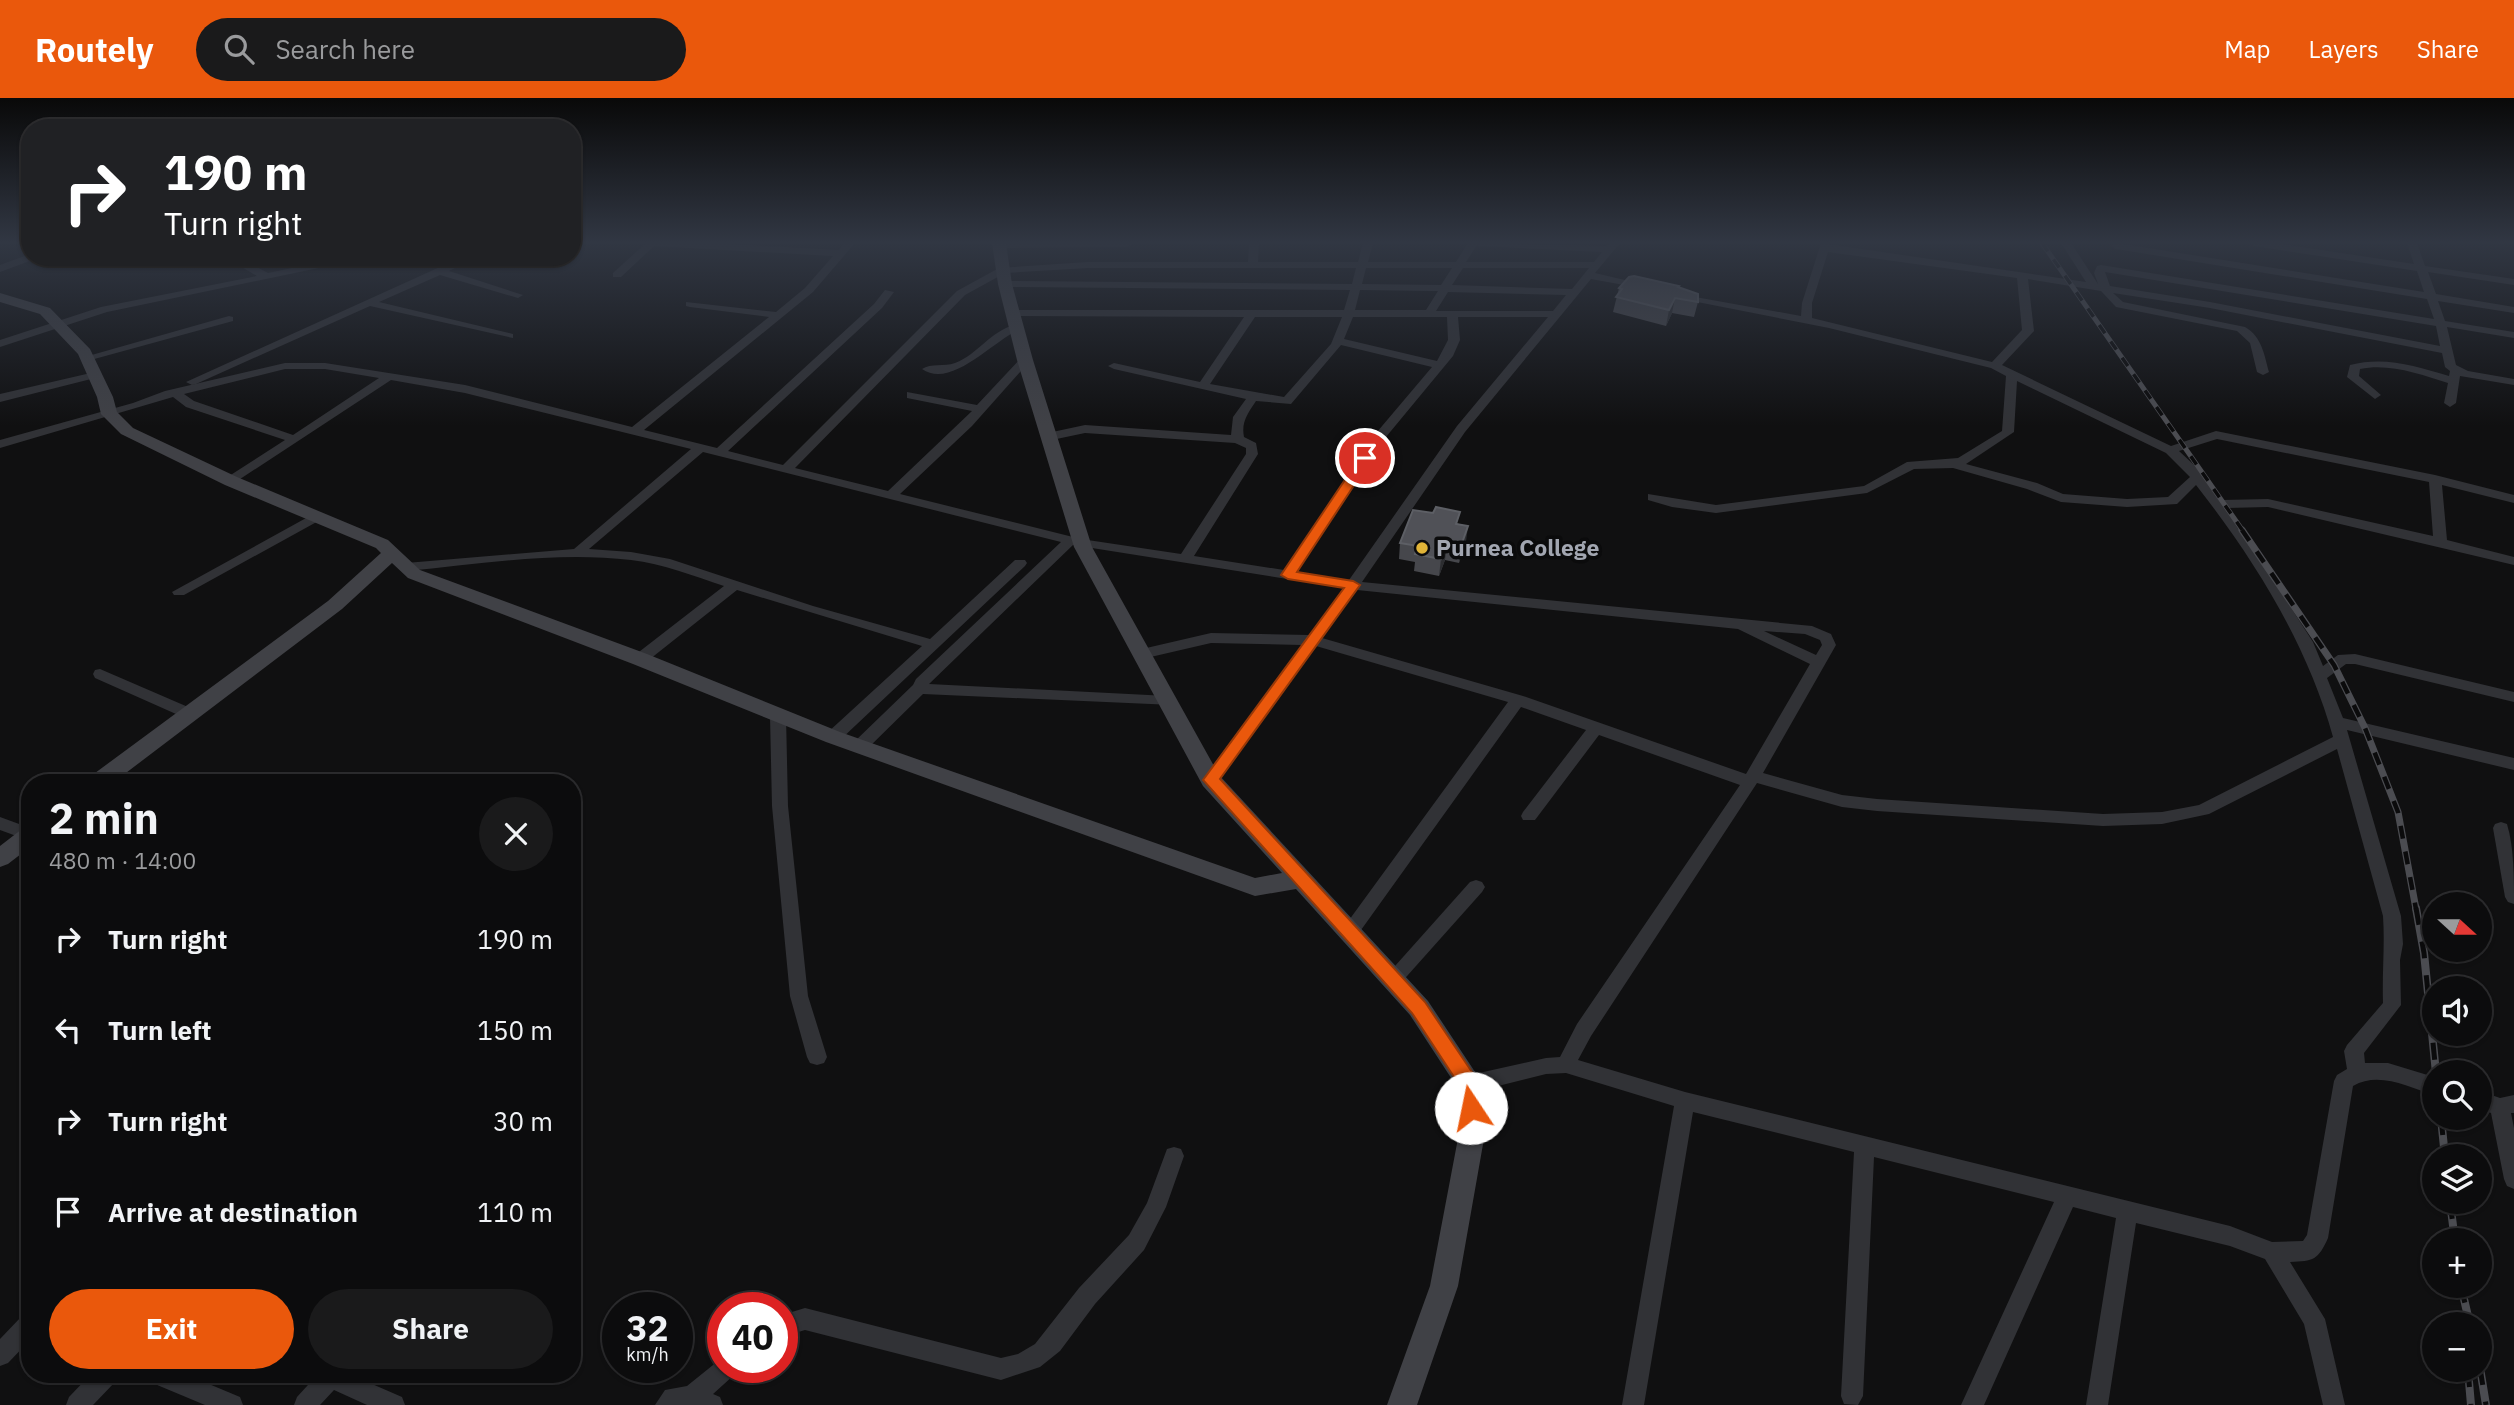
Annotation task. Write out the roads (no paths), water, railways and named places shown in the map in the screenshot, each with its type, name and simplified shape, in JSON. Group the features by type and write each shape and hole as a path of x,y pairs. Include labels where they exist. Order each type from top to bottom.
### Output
{"street":[{"path":"22,304 45,312 91,367 100,417"},
{"path":"0,344 105,309 130,304"},
{"path":"1,453 160,397 368,304"},
{"path":"374,304 509,336"},
{"path":"690,304 776,315"},
{"path":"634,432 791,304"},
{"path":"718,453 880,304"},
{"path":"785,470 950,304"},
{"path":"1012,304 1076,541 1211,780 1419,1008 1470,1084 1472,1133 1444,1286 1402,1405"},
{"path":"1114,366 1281,401 1292,398 1338,341 1352,304"},
{"path":"1430,312 1435,304"},
{"path":"1211,780 1353,585 1461,429 1566,304"},
{"path":"1725,304 1806,320 1995,366 2171,450 2197,477 2247,546 2306,642 2337,722 2392,916 2395,944 2391,960 2392,1004 2354,1051 2357,1072"},
{"path":"1806,320 1807,304"},
{"path":"1995,366 2028,331 2025,304"},
{"path":"2118,304 2232,326 2248,332 2253,336 2263,372"},
{"path":"2192,304 2445,350"},
{"path":"2323,304 2514,335"},
{"path":"2434,304 2454,376 2451,402"},
{"path":"928,369 959,368 1016,320 1430,312 1557,314"},
{"path":"1288,575 1381,435 1440,365 1454,340 1452,312"},
{"path":"1203,386 1251,315"},
{"path":"0,398 229,319"},
{"path":"1338,341 1440,365"},
{"path":"891,495 968,423 1025,360"},
{"path":"2375,395 2353,377 2351,373 2354,367 2369,363 2395,365 2454,376 2514,382"},
{"path":"160,397 285,366 325,366 465,389 1076,541 1353,585 1807,629 1826,637 1829,645 1752,779 1584,1030 1566,1065"},
{"path":"1952,464 1974,454 2008,432 2012,374"},
{"path":"230,481 390,376"},
{"path":"176,394 190,404 294,439"},
{"path":"911,395 978,409"},
{"path":"1238,439 1237,419 1253,397"},
{"path":"100,417 230,481 382,544 404,565 778,716 1255,887 1302,879"},
{"path":"1047,437 1085,429 1238,439 1252,446 1252,454 1185,559"},
{"path":"2171,450 2184,448 2216,435 2435,479 2514,499"},
{"path":"579,551 699,449"},
{"path":"1653,497 1700,508 1732,508 1867,489 1912,465 1952,464 2032,486 2061,498 2127,503 2172,500 2197,477"},
{"path":"2435,479 2440,542"},
{"path":"2218,504 2268,503 2514,561"},
{"path":"179,592 317,516"},
{"path":"859,747 921,683 1076,541"},
{"path":"110,774 362,582 404,565 579,551 665,562 932,644"},
{"path":"833,737 1020,562"},
{"path":"362,582 404,565"},
{"path":"640,659 735,584"},
{"path":"1738,624 1818,662"},
{"path":"1142,654 1211,638 1312,640 1518,700 1595,729 1752,779 1842,801 1877,805 2103,820 2162,818 2203,810 2341,740"},
{"path":"2318,677 2343,659 2355,659 2514,697"},
{"path":"100,674 190,714"},
{"path":"920,687 925,690 1168,701"},
{"path":"1350,932 1468,774 1518,700"},
{"path":"778,716 780,806 799,996 817,1057"},
{"path":"2337,722 2514,764"},
{"path":"1529,816 1595,729"},
{"path":"0,823 21,831"},
{"path":"2501,828 2514,897"},
{"path":"0,858 21,842"},
{"path":"1393,980 1476,887"},
{"path":"1470,1084 1545,1066 1566,1065 1685,1101 2230,1236 2272,1252 2309,1251 2316,1238 2344,1081 2357,1072 2379,1069 2422,1082"},
{"path":"1633,1405 1685,1101"},
{"path":"2507,1106 2514,1179"},
{"path":"1852,1396 1864,1146"},
{"path":"798,1321 805,1319 1001,1369 1025,1365 1052,1344 1087,1296 1130,1251 1157,1206 1174,1156"},
{"path":"1972,1405 2067,1197"},
{"path":"2097,1405 2128,1210"},
{"path":"2272,1252 2314,1319 2325,1355 2334,1405"},
{"path":"0,1354 21,1333"},
{"path":"77,1405 98,1383"},
{"path":"179,1383 232,1405"},
{"path":"305,1405 325,1383"},
{"path":"347,1383 394,1405"},
{"path":"666,1405 673,1398 702,1401 715,1383"}],"railway":[{"path":"2085,304 2243,531"},
{"path":"2242,530 2334,665 2365,728 2398,812 2416,909"},
{"path":"2416,908 2424,953 2435,1060"},
{"path":"2442,1130 2444,1144"},
{"path":"2452,1214 2453,1228"},
{"path":"2464,1298 2467,1312"},
{"path":"2469,1382 2471,1405"},
{"path":"2482,1382 2486,1405"}],"place":[{"name":"Purnea College","path":"1422,548"}]}
